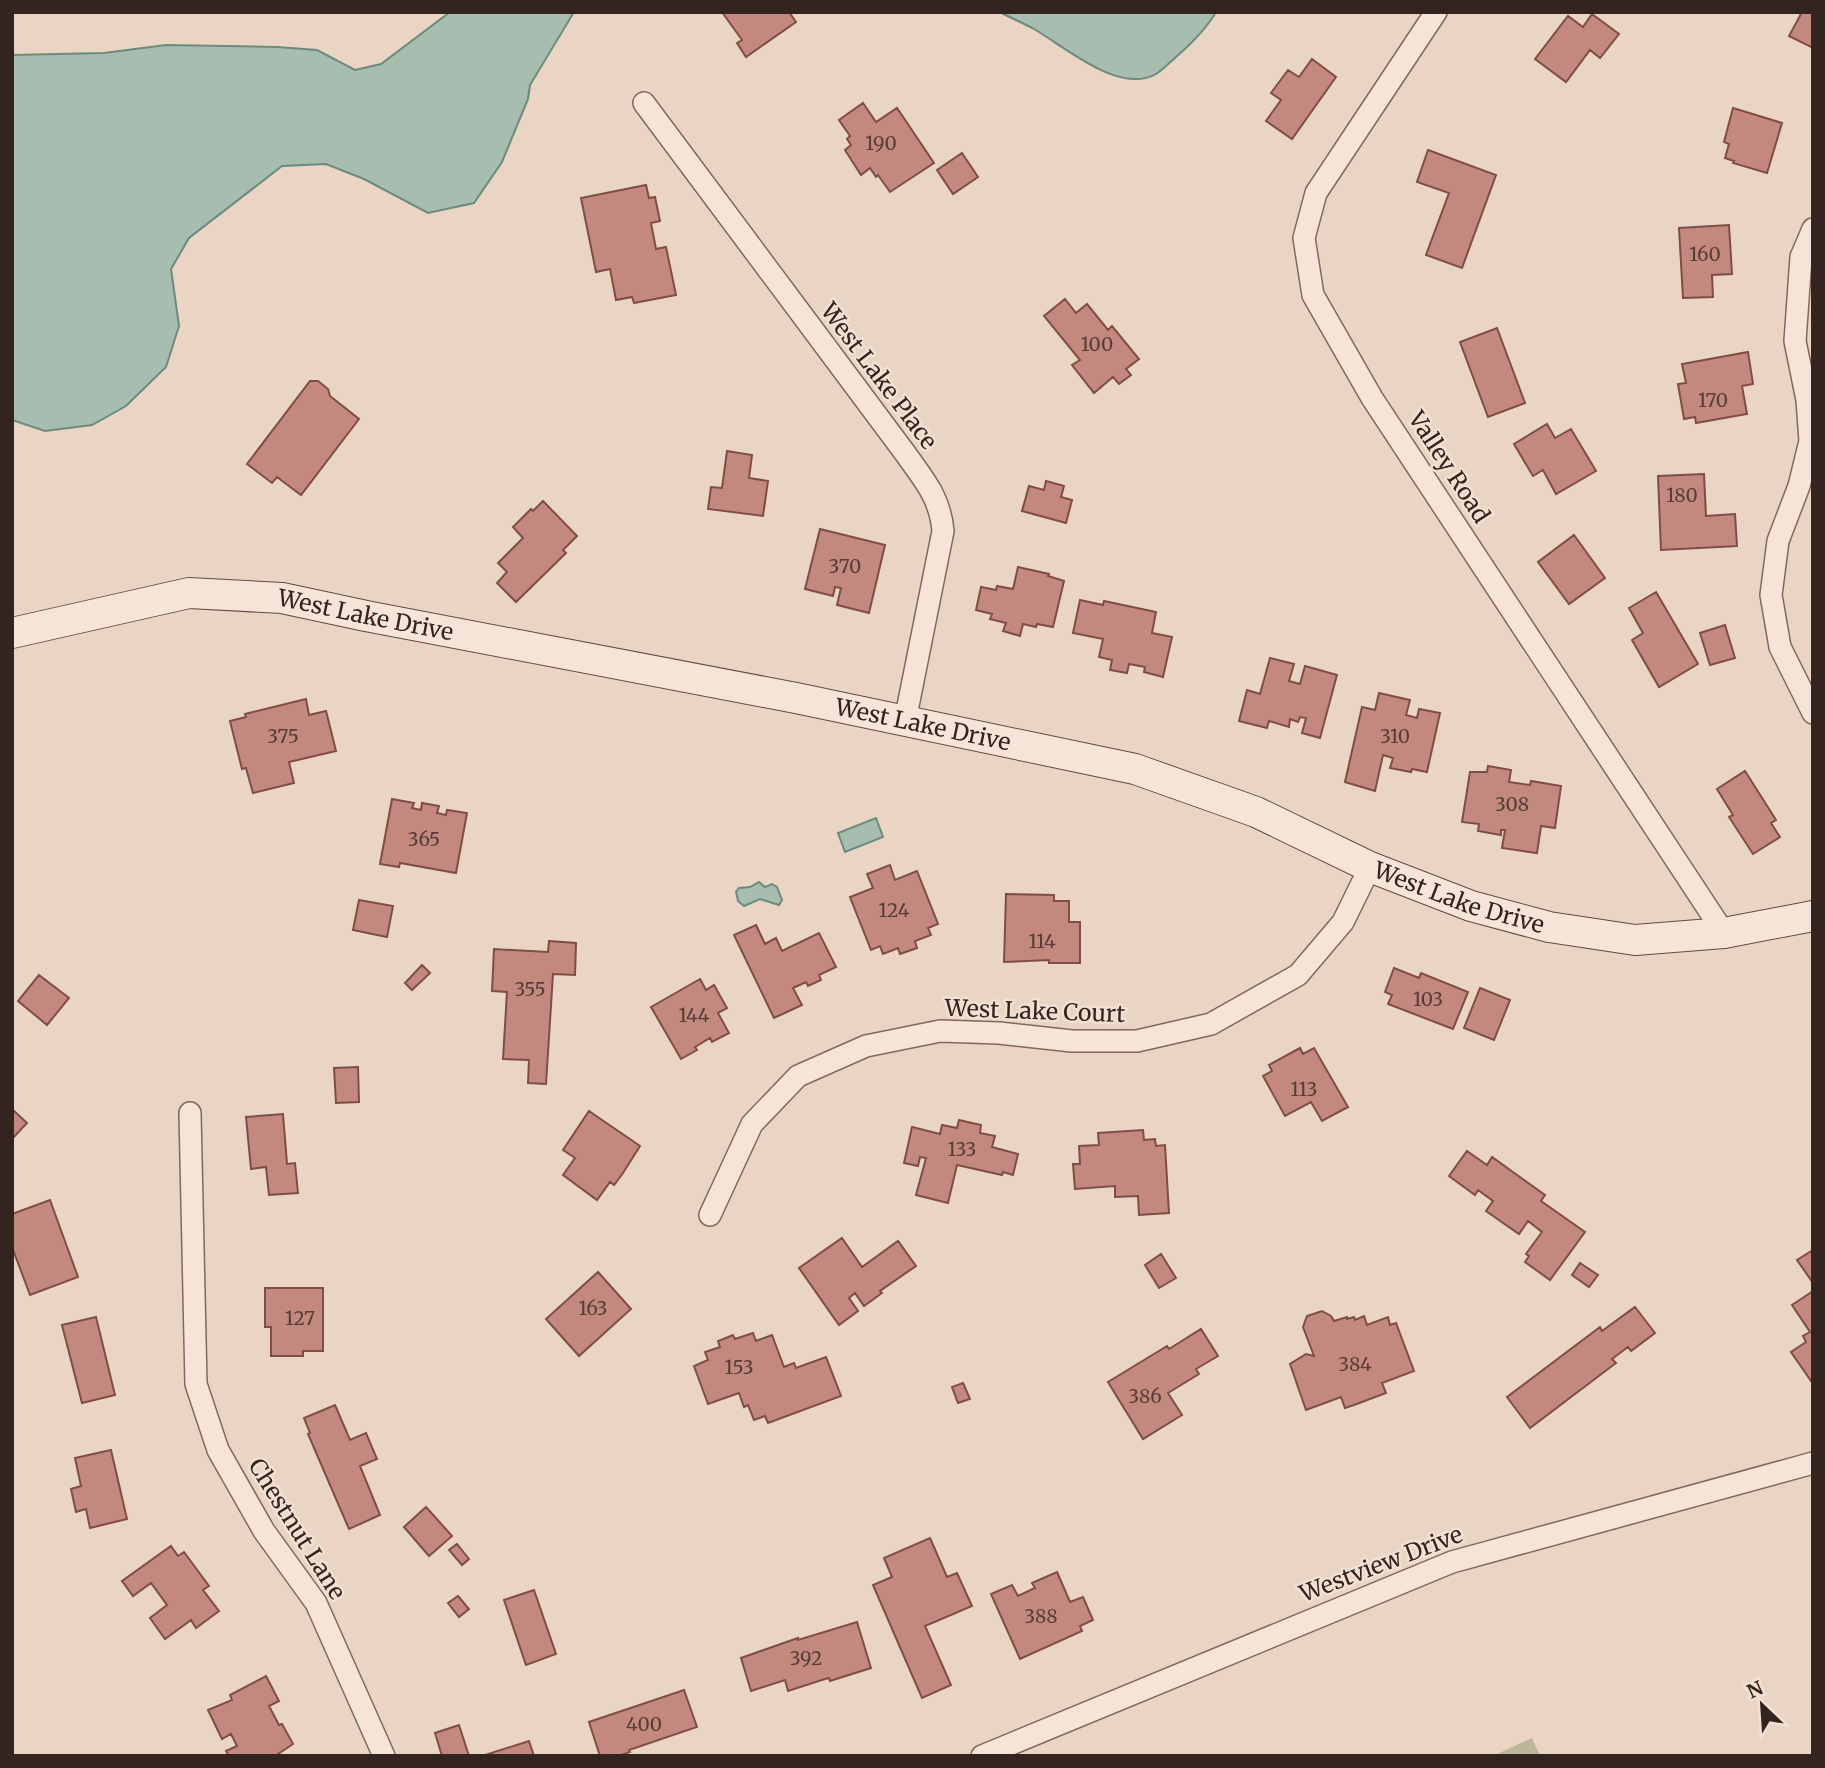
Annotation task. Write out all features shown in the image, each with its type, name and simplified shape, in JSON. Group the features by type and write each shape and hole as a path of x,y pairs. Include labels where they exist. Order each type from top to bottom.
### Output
{"main road":[{"name":"West Lake Drive","path":"12,633 189,593 282,598 1135,769 1255,811 1370,867 1471,906 1549,927 1635,940 1724,933 1813,916"}],"street":[{"name":"Valley Road","path":"1436,12 1316,193 1304,238 1313,295 1372,398 1724,933"},
{"name":"West Lake Place","path":"643,103 905,453 941,510 943,531 905,721"},
{"path":"1813,229 1801,257 1795,341 1807,400 1810,441 1799,486 1778,541 1771,595 1780,647 1813,713"},
{"name":"West Lake Court","path":"710,1215 752,1124 798,1076 866,1046 940,1031 999,1033 1072,1041 1138,1041 1211,1024 1298,975 1343,922 1370,867"},
{"name":"Chestnut Lane","path":"190,1113 196,1384 218,1450 264,1531 316,1603 384,1756"},
{"name":"Westview Drive","path":"982,1756 1452,1562 1813,1463"}],"shaded area":[{"path":"450,12 574,12 530,85 528,99 502,162 474,203 428,213 364,179 326,164 282,166 189,238 171,269 179,326 166,367 126,406 92,425 45,431 12,420 12,55 104,53 166,45 277,47 317,50 355,70 381,64"},
{"path":"1000,12 1216,12 1198,36 1164,68 1141,79 1126,78 1092,66 1034,29"},
{"path":"876,818 883,837 845,852 838,833"},
{"path":"759,882 765,887 772,884 777,887 782,900 779,905 760,899 744,906 738,901 736,892 739,888 750,887"},
{"path":"1532,1738 1540,1756 1493,1756"}],"building":[{"path":"722,12 789,12 796,22 746,57 737,43 742,40"},
{"path":"1796,12 1813,12 1813,48 1789,36 1801,14"},
{"path":"1592,14 1619,34 1600,58 1590,50 1566,82 1535,59 1568,16 1583,27"},
{"path":"1312,59 1336,77 1292,139 1266,121 1281,100 1271,93 1288,70 1299,77"},
{"path":"863,103 876,122 897,108 934,163 890,192 870,168 861,175 845,150 851,145 847,139 850,136 839,120"},
{"path":"1733,108 1782,123 1767,173 1725,158 1729,144 1724,142"},
{"path":"1428,150 1496,175 1462,268 1426,255 1449,193 1417,182"},
{"path":"962,153 978,177 953,194 937,170"},
{"path":"646,185 649,198 655,197 660,221 651,223 656,249 666,247 676,295 634,303 632,297 616,300 610,269 596,272 581,198"},
{"path":"1729,225 1732,274 1712,275 1713,297 1683,298 1679,228"},
{"path":"1065,299 1076,313 1087,304 1108,330 1112,326 1139,359 1126,369 1131,375 1119,384 1113,377 1094,393 1072,365 1080,360 1044,316"},
{"path":"1497,328 1525,403 1488,417 1460,342"},
{"path":"1748,352 1753,384 1742,386 1747,414 1696,423 1695,417 1684,419 1678,384 1686,383 1682,364"},
{"path":"310,381 318,381 328,389 330,396 359,419 301,495 277,477 272,483 247,464"},
{"path":"1547,424 1555,438 1571,429 1596,471 1556,494 1543,470 1533,476 1514,444"},
{"path":"727,451 752,455 749,478 768,481 763,516 708,509 711,487 722,488"},
{"path":"1704,474 1706,516 1735,514 1737,546 1661,550 1658,476"},
{"path":"1046,481 1064,486 1061,497 1072,500 1066,523 1022,511 1029,486 1044,490"},
{"path":"543,501 577,536 563,550 566,553 516,602 497,583 507,572 498,563 523,538 513,527"},
{"path":"820,529 885,545 869,613 837,605 841,588 835,587 833,596 805,589"},
{"path":"1574,535 1605,578 1569,604 1538,562"},
{"path":"1018,567 1049,574 1048,576 1064,581 1053,627 1023,624 1020,636 1003,631 1006,623 990,619 992,614 976,610 981,587 1013,589"},
{"path":"1656,592 1698,664 1659,687 1632,640 1643,633 1629,608"},
{"path":"1080,600 1103,605 1104,601 1156,612 1152,633 1172,637 1163,677 1144,672 1145,667 1129,664 1127,673 1110,670 1112,660 1099,657 1103,639 1073,633"},
{"path":"1725,625 1735,658 1710,665 1700,633"},
{"path":"1270,658 1294,664 1289,681 1300,684 1305,666 1337,675 1320,738 1302,733 1306,718 1300,717 1298,722 1290,719 1289,727 1269,721 1267,728 1239,721 1247,690 1260,694"},
{"path":"1379,693 1410,700 1406,715 1417,718 1419,709 1440,713 1427,772 1390,768 1393,758 1383,755 1375,791 1345,782 1362,707 1375,710"},
{"path":"306,699 309,715 326,711 336,751 289,762 294,783 253,793 246,768 242,769 230,721 246,717 245,714"},
{"path":"1488,766 1511,770 1509,782 1530,785 1531,781 1561,786 1555,828 1541,826 1537,853 1502,848 1505,830 1501,830 1501,835 1478,831 1479,824 1462,822 1470,772 1487,772"},
{"path":"1745,771 1776,820 1771,823 1780,837 1753,854 1729,817 1733,815 1717,789"},
{"path":"392,799 414,803 412,808 421,810 422,803 439,806 437,813 446,815 447,810 467,813 456,873 400,863 399,867 380,864"},
{"path":"890,865 895,880 917,871 938,924 928,928 931,935 915,941 917,948 900,954 898,948 883,954 880,946 871,950 850,897 873,888 867,874"},
{"path":"1006,894 1054,895 1054,901 1069,901 1069,922 1080,922 1080,963 1049,963 1049,960 1004,962"},
{"path":"359,900 393,906 387,937 353,930"},
{"path":"756,925 765,944 776,938 782,951 819,933 836,967 819,975 821,980 808,986 806,982 793,988 802,1005 774,1018 734,935"},
{"path":"549,941 576,943 575,975 553,974 546,1084 528,1083 529,1060 503,1059 507,992 492,991 494,949 548,952"},
{"path":"422,965 430,973 412,990 405,983"},
{"path":"1394,968 1419,978 1421,973 1468,992 1453,1029 1388,1004 1392,995 1385,992"},
{"path":"39,975 69,998 47,1025 18,1001"},
{"path":"700,979 706,990 714,985 727,1008 718,1013 729,1033 712,1042 710,1038 681,1059 651,1007"},
{"path":"1480,988 1510,1000 1494,1040 1464,1028"},
{"path":"1300,1048 1303,1054 1314,1048 1348,1107 1322,1121 1311,1102 1285,1116 1263,1076 1272,1071 1269,1065"},
{"path":"358,1067 359,1102 336,1103 334,1068"},
{"path":"12,1109 27,1123 12,1139"},
{"path":"589,1111 640,1146 614,1185 610,1182 597,1200 563,1175 575,1158 563,1150"},
{"path":"283,1114 287,1164 295,1163 298,1193 269,1195 266,1167 251,1169 246,1117"},
{"path":"959,1120 981,1125 980,1133 995,1136 992,1147 1018,1154 1013,1175 957,1165 948,1203 916,1195 926,1158 920,1157 918,1166 904,1163 912,1127 940,1134 942,1125 957,1128"},
{"path":"1143,1130 1144,1140 1155,1139 1156,1146 1165,1145 1169,1213 1139,1215 1138,1196 1115,1197 1115,1186 1075,1189 1073,1164 1080,1164 1079,1146 1099,1145 1098,1133"},
{"path":"1467,1151 1487,1165 1492,1157 1545,1195 1541,1201 1585,1232 1550,1280 1525,1262 1529,1256 1526,1254 1542,1232 1528,1221 1519,1234 1486,1211 1493,1201 1478,1190 1475,1195 1449,1176"},
{"path":"50,1200 78,1277 30,1295 12,1247 12,1214"},
{"path":"842,1238 862,1267 898,1241 916,1266 880,1291 882,1293 864,1306 855,1293 849,1298 858,1311 839,1325 799,1268"},
{"path":"1813,1250 1813,1283 1797,1260"},
{"path":"1161,1254 1176,1278 1159,1288 1145,1265"},
{"path":"1580,1263 1598,1275 1589,1287 1572,1275"},
{"path":"598,1272 631,1309 579,1356 546,1319"},
{"path":"265,1288 323,1288 323,1351 303,1351 303,1356 271,1356 271,1327 265,1327"},
{"path":"1813,1291 1811,1381 1791,1352 1806,1342 1803,1336 1810,1332 1792,1305"},
{"path":"1635,1307 1655,1333 1631,1351 1628,1347 1612,1359 1616,1363 1530,1428 1507,1397 1600,1327 1602,1331"},
{"path":"1322,1311 1334,1321 1347,1317 1354,1317 1355,1320 1364,1316 1367,1325 1388,1317 1390,1325 1396,1323 1414,1371 1382,1383 1386,1393 1354,1405 1345,1408 1341,1397 1306,1410 1290,1364 1306,1354 1314,1356 1303,1327 1307,1316"},
{"path":"96,1317 115,1395 82,1403 62,1325"},
{"path":"1201,1329 1218,1356 1196,1369 1199,1374 1168,1393 1182,1415 1143,1439 1108,1382"},
{"path":"753,1333 756,1341 772,1335 784,1367 794,1363 796,1368 826,1357 841,1396 768,1423 765,1416 754,1420 748,1405 744,1407 739,1393 708,1404 694,1366 708,1360 705,1352 720,1347 718,1341 733,1335 735,1339"},
{"path":"963,1383 970,1399 958,1403 952,1387"},
{"path":"335,1405 350,1440 366,1433 377,1459 360,1466 380,1515 349,1529 308,1434 310,1433 304,1418"},
{"path":"111,1450 127,1519 90,1528 86,1509 76,1512 71,1489 81,1486 75,1458"},
{"path":"426,1507 452,1536 429,1556 404,1527"},
{"path":"930,1538 947,1577 957,1573 972,1606 925,1626 951,1685 922,1698 873,1585 892,1577 884,1558"},
{"path":"457,1544 469,1559 462,1565 449,1550"},
{"path":"171,1546 178,1556 184,1552 209,1586 203,1590 219,1611 196,1628 191,1620 165,1639 150,1618 167,1605 151,1583 133,1596 122,1581"},
{"path":"1057,1572 1070,1602 1083,1597 1093,1620 1080,1626 1082,1631 1020,1659 991,1594 1012,1585 1018,1596 1035,1588 1032,1583"},
{"path":"534,1590 556,1654 526,1665 504,1600"},
{"path":"458,1596 469,1609 459,1617 448,1603"},
{"path":"857,1622 871,1668 788,1691 785,1680 751,1691 741,1658 798,1638"},
{"path":"266,1676 279,1701 269,1706 293,1744 275,1756 229,1756 226,1751 237,1746 231,1734 222,1739 208,1710 232,1700 230,1695"},
{"path":"684,1690 697,1727 618,1756 600,1756 589,1722"},
{"path":"459,1725 469,1756 442,1756 435,1733"},
{"path":"529,1741 534,1756 482,1756"}]}
